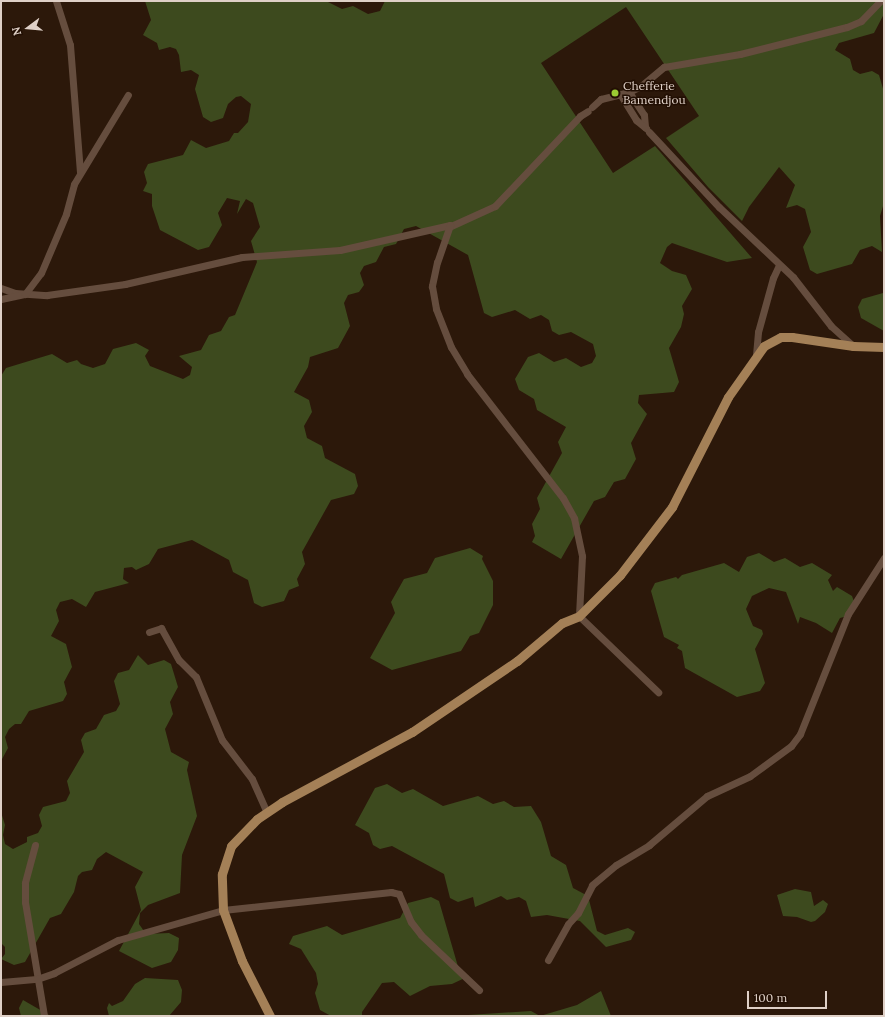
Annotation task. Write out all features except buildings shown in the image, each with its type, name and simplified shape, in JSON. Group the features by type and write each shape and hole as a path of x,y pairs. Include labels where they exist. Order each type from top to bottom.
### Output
{"main road":[{"path":"270,1016 242,961 223,910 222,874 231,846 267,812 299,792 412,732 512,665 562,623 579,616 620,575 672,507 728,397 756,355 764,346 781,337 821,340 854,346 884,347"}],"street":[{"path":"56,1 70,45 80,172"},
{"path":"1,288 25,294 47,295 125,284 242,258 340,250 451,226 495,206 580,116 601,99 629,92 664,67 740,54 847,27 862,21 880,1"},
{"path":"629,92 644,115 647,129"},
{"path":"620,94 636,120 647,129 719,207 793,277 831,326 854,346"},
{"path":"1,300 25,294 49,259 80,172 128,95"},
{"path":"451,226 433,274 436,308 451,347 466,374 546,475 574,518 582,556 579,616 658,692"},
{"path":"756,355 758,332 773,278 779,265"},
{"path":"548,960 578,914 592,885 616,865 649,845 707,796 750,776 791,746 802,730 848,614 884,558"},
{"path":"149,632 161,628 179,660 196,676 222,740 252,779 267,812"},
{"path":"35,845 25,892 37,979 44,1016"},
{"path":"1,982 37,979 61,970 118,940 223,910 391,892 399,894 411,922 421,935 480,990"}],"green space":[{"path":"145,1 326,1 342,9 353,6 368,14 380,11 385,1 884,1 884,14 874,33 839,43 835,50 850,59 853,70 860,74 872,71 879,75 884,92 884,203 880,216 882,252 872,246 860,250 852,264 817,274 810,270 803,247 811,232 805,209 797,205 786,208 795,185 779,167 749,207 742,221 708,187 666,138 699,116 626,7 541,63 613,173 655,146 752,258 727,262 672,243 667,247 660,263 672,271 686,275 692,289 682,306 684,314 681,327 669,348 679,382 674,392 639,395 638,403 647,414 631,443 636,459 625,479 614,482 605,497 594,501 561,559 532,542 535,536 532,524 540,509 537,498 562,453 558,442 566,427 537,410 534,399 519,390 515,379 528,357 539,353 554,362 566,358 581,367 592,363 596,356 593,344 571,332 559,335 552,331 549,320 541,315 530,319 515,310 492,317 484,313 468,255 416,226 404,229 396,244 384,247 376,262 364,266 360,273 364,285 359,292 348,295 344,303 350,326 338,348 310,357 308,367 294,392 309,400 312,412 304,426 307,438 322,446 325,458 355,474 358,486 354,494 331,500 302,552 305,564 297,579 299,586 289,590 284,601 262,607 254,603 248,580 233,572 229,560 192,540 158,549 149,564 136,570 132,567 124,568 123,579 129,583 95,592 86,607 72,599 60,602 56,610 59,621 51,636 66,644 72,667 64,682 67,694 63,701 29,711 21,724 15,724 9,729 5,737 8,748 1,761 1,376 6,368 52,354 67,363 77,360 81,364 93,368 105,364 113,349 136,343 149,350 145,356 150,366 183,379 190,375 192,367 179,356 201,350 209,335 221,331 229,317 235,315 257,262 251,241 260,227 253,203 246,199 237,214 240,201 227,198 218,213 222,225 209,247 198,250 160,230 152,206 152,194 143,191 147,183 144,172 148,164 183,155 191,140 206,148 229,141 234,133 238,133 248,122 251,104 241,96 236,97 228,104 223,118 211,122 203,117 195,89 199,75 191,70 181,72 179,55 176,49 170,47 159,50 157,43 143,35 151,20"},
{"path":"883,293 884,331 861,318 858,307 862,299"},
{"path":"470,548 483,556 482,559 493,581 493,605 479,633 470,636 461,651 392,670 370,658 395,613 391,602 404,579 427,573 435,558"},
{"path":"759,553 774,562 785,558 800,567 812,563 832,575 828,580 833,591 837,587 852,596 856,607 851,615 840,618 832,633 816,623 800,617 798,624 786,592 769,588 752,596 746,609 753,626 762,630 763,634 755,649 765,683 760,691 737,697 685,668 682,651 677,648 679,645 664,637 651,591 655,583 676,577 678,579 682,575 724,563 739,572 747,557"},
{"path":"138,655 148,665 164,660 171,664 178,687 170,702 173,714 165,729 171,752 189,762 187,770 197,816 182,855 180,893 148,905 140,913 139,924 146,934 169,933 179,938 178,950 171,962 152,968 119,951 141,910 135,887 143,872 106,852 97,859 92,870 82,872 78,876 74,892 61,914 50,918 25,962 14,965 1,959 5,954 5,947 1,943 1,812 5,825 3,835 5,844 13,849 27,842 27,837 38,833 42,826 39,815 43,807 66,801 70,793 67,781 84,752 81,740 85,733 96,729 104,715 116,711 120,704 114,681 118,673 129,670"},
{"path":"387,784 402,793 413,789 443,806 478,796 493,804 504,801 514,807 531,806 541,822 551,856 566,865 573,888 588,896 597,931 605,935 628,928 635,932 631,940 606,947 580,921 547,915 531,917 526,901 519,897 507,900 501,896 475,907 473,897 458,902 450,898 444,874 392,846 380,849 373,845 369,833 355,825 375,788"},
{"path":"795,889 811,892 814,906 823,900 828,904 825,912 815,921 811,922 797,917 783,916 777,895"},
{"path":"431,897 439,901 459,970 469,976 452,984 430,986 410,996 394,982 382,983 362,1012 362,1016 331,1016 320,1010 315,993 318,984 316,973 301,949 289,944 293,936 327,926 342,935 400,918 408,903"},
{"path":"145,978 178,980 182,990 181,1002 169,1016 109,1016 107,1008 109,1003 112,1006 123,1001 135,984"},
{"path":"601,991 611,1016 540,1016 577,1005"},
{"path":"23,1000 49,1016 21,1016 19,1008"},
{"path":"531,1011 540,1016 453,1016"}],"place":[{"name":"Chefferie Bamendjou","path":"615,93"}]}
